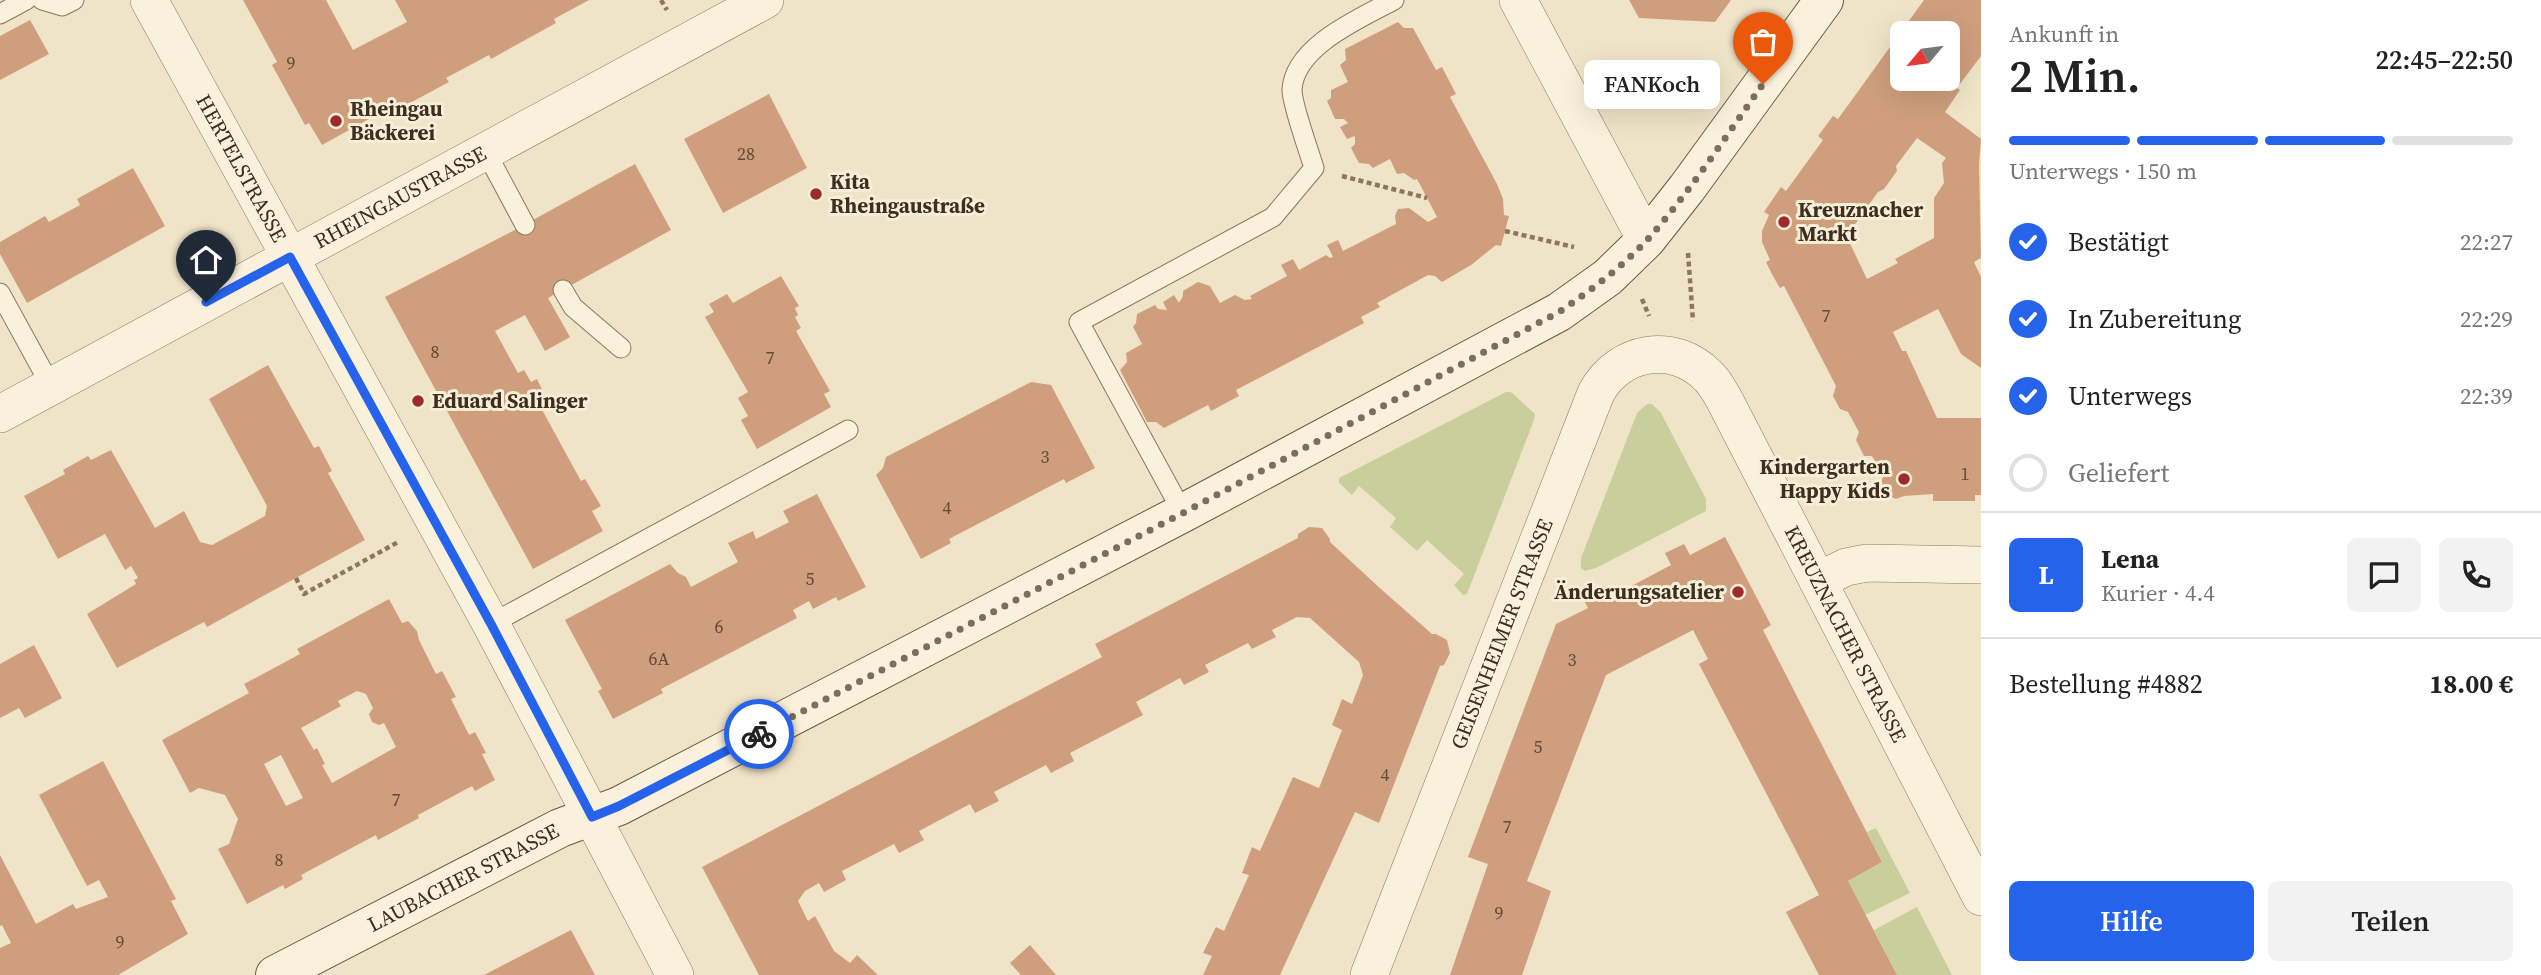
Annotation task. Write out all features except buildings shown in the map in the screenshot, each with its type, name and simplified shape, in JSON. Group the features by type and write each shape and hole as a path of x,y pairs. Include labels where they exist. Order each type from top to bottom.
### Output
{"street":[{"name":"HERTELSTRASSE","path":"149,0 491,624 675,975"},
{"name":"RHEINGAUSTRASSE","path":"0,414 765,0"},
{"path":"1518,0 1646,240"},
{"name":"LAUBACHER STRASSE","path":"275,975 560,828 619,806 1183,513 1559,312 1608,277 1646,240 1688,188 1824,0"},
{"name":"GEISENHEIMER STRASSE","path":"1369,975 1596,393 1609,374 1628,360 1662,353 1686,359"},
{"name":"KREUZNACHER STRASSE","path":"1686,359 1710,377 1724,399 1981,897"},
{"path":"1818,581 1846,567 1867,563 1981,565"}],"lane":[{"path":"0,14 26,0"},
{"path":"42,0 62,6 74,0"},
{"path":"1183,513 1079,323 1273,217 1314,168 1292,91 1298,68 1317,46 1351,23 1394,0"},
{"path":"486,152 525,225"},
{"path":"563,290 573,307 621,348"},
{"path":"0,293 51,386"},
{"path":"491,624 848,430"}],"path":[{"path":"1314,168 1427,198"},
{"path":"1505,231 1574,247"},
{"path":"1646,240 1687,238 1693,335 1686,359"},
{"path":"296,578 304,594 404,539"}],"green space":[{"path":"1506,392 1511,392 1535,414 1534,420 1467,594 1463,595 1454,585 1464,574 1427,540 1417,551 1390,527 1396,518 1359,486 1352,495 1339,483 1339,478"},
{"path":"1647,404 1652,404 1661,413 1706,499 1706,511 1596,568 1585,571 1581,568 1581,558 1637,413"},
{"path":"1876,828 1910,893 1865,915 1848,881 1882,862 1867,832"},
{"path":"1917,907 1952,975 1897,975 1874,930"}],"way so far":[{"path":"759,734 1183,513 1559,312 1608,277 1646,240 1688,188 1763,84"}],"place":[{"name":"FANKoch","path":"1763,84"},
{"name":"Rheingau Bäckerei","path":"336,121"},
{"name":"Kita Rheingaustraße","path":"816,194"},
{"name":"Kreuznacher Markt","path":"1784,222"},
{"name":"Eduard Salinger","path":"418,401"},
{"name":"Kindergarten Happy Kids","path":"1904,479"},
{"name":"Änderungsatelier","path":"1738,592"}],"route":[{"path":"206,302 290,257 491,624 592,817 619,806 759,734"}]}
